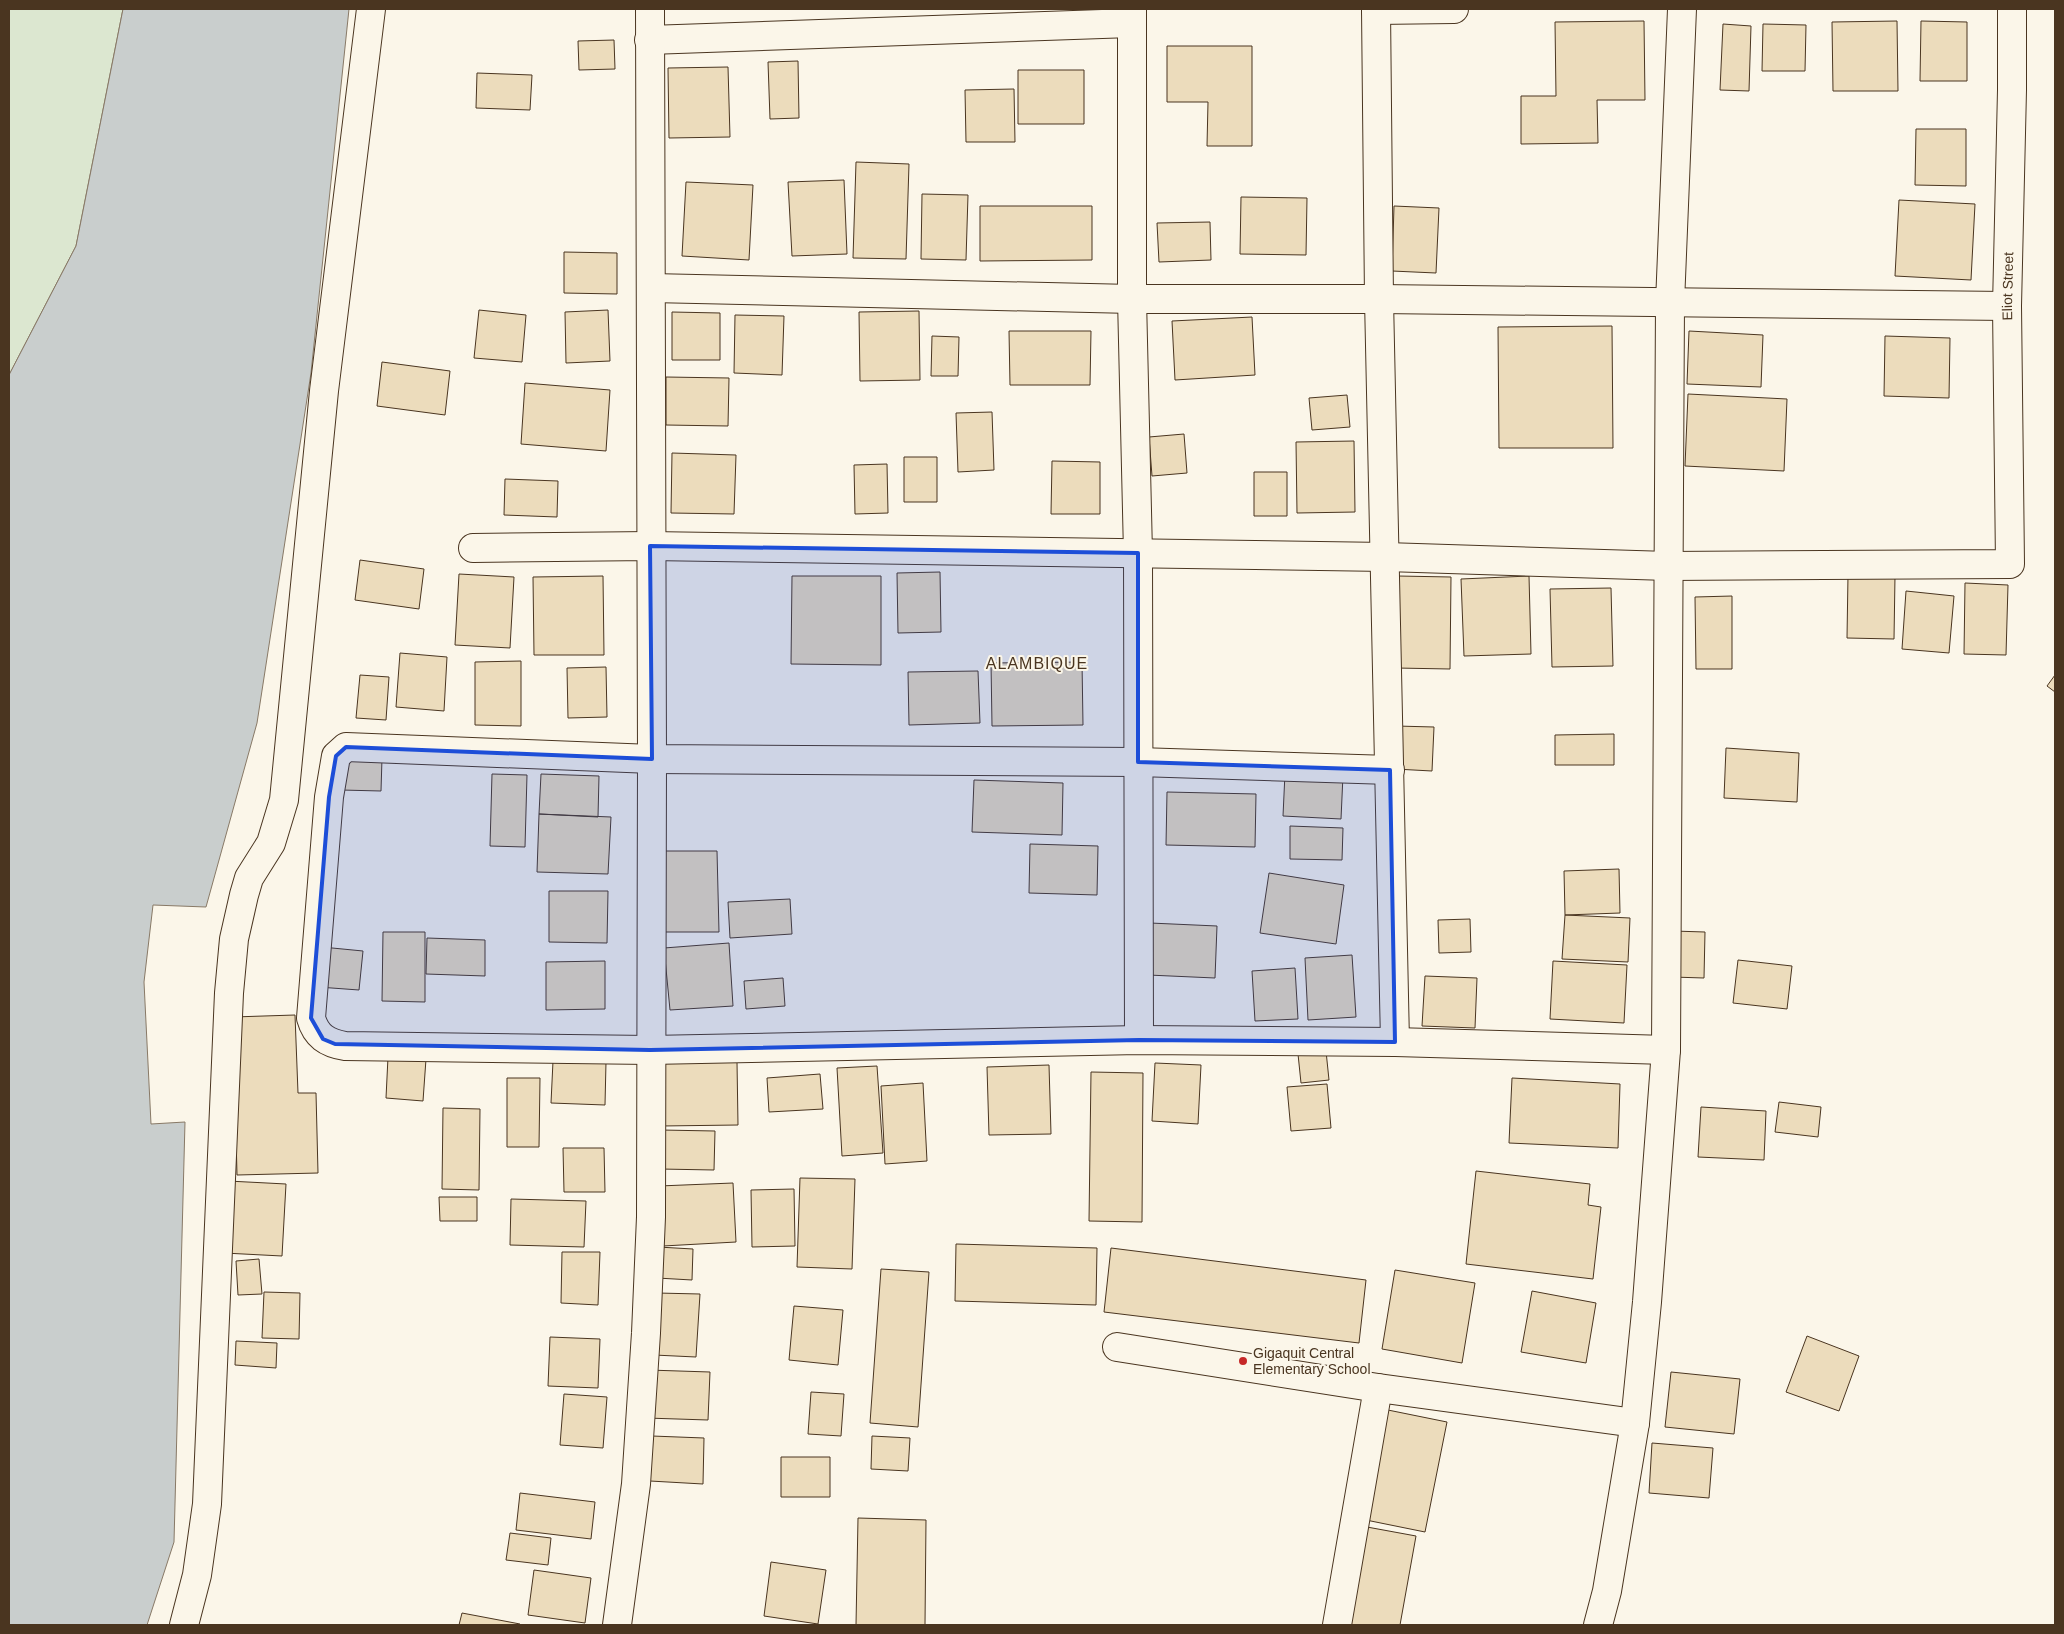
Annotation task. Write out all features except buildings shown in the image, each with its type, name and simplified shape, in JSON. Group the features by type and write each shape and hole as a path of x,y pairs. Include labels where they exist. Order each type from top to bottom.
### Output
{"street":[{"path":"185,1622 197,1575 207,1504 228,1003 234,939 249,878 271,843 284,800 324,390 371,9"},
{"path":"617,1625 636,1484 646,1333 651,1217 652,759 650,546 652,288 650,9"},
{"path":"1395,1042 1386,557 1378,299 1376,9 1454,9"},
{"path":"1598,1625 1607,1591 1635,1423 1647,1302 1666,1050 1670,303 1682,9"},
{"name":"Eliot Street","path":"1668,566 2010,564 2007,306 2012,9"},
{"path":"649,40 1131,16 1132,299 1138,553 1139,1040"},
{"path":"652,288 1132,299 1378,299 2007,306"},
{"path":"473,548 650,546 1138,553 1386,557 1668,566"},
{"path":"1390,770 1138,762 652,759 353,746 341,750 336,756 330,796 311,1018 313,1027 323,1039 345,1046 650,1050 1139,1040 1395,1042 1666,1050"},
{"path":"1117,1347 1378,1388 1635,1423"},
{"path":"1337,1625 1378,1388"}],"highlighted area":[{"path":"650,546 1138,553 1138,762 1390,770 1395,1042 1139,1040 650,1050 335,1044 323,1039 311,1018 329,797 336,756 346,747 652,759"}],"green space":[{"path":"9,9 123,9 76,246 9,375"}],"shaded area":[{"path":"123,9 349,9 311,373 257,723 206,907 153,905 144,982 151,1124 185,1122 174,1542 147,1625 9,1625 9,375 76,246"}],"place":[{"name":"Gigaquit Central Elementary School","path":"1243,1361"}],"district":[{"name":"ALAMBIQUE","path":"1037,663"}]}
